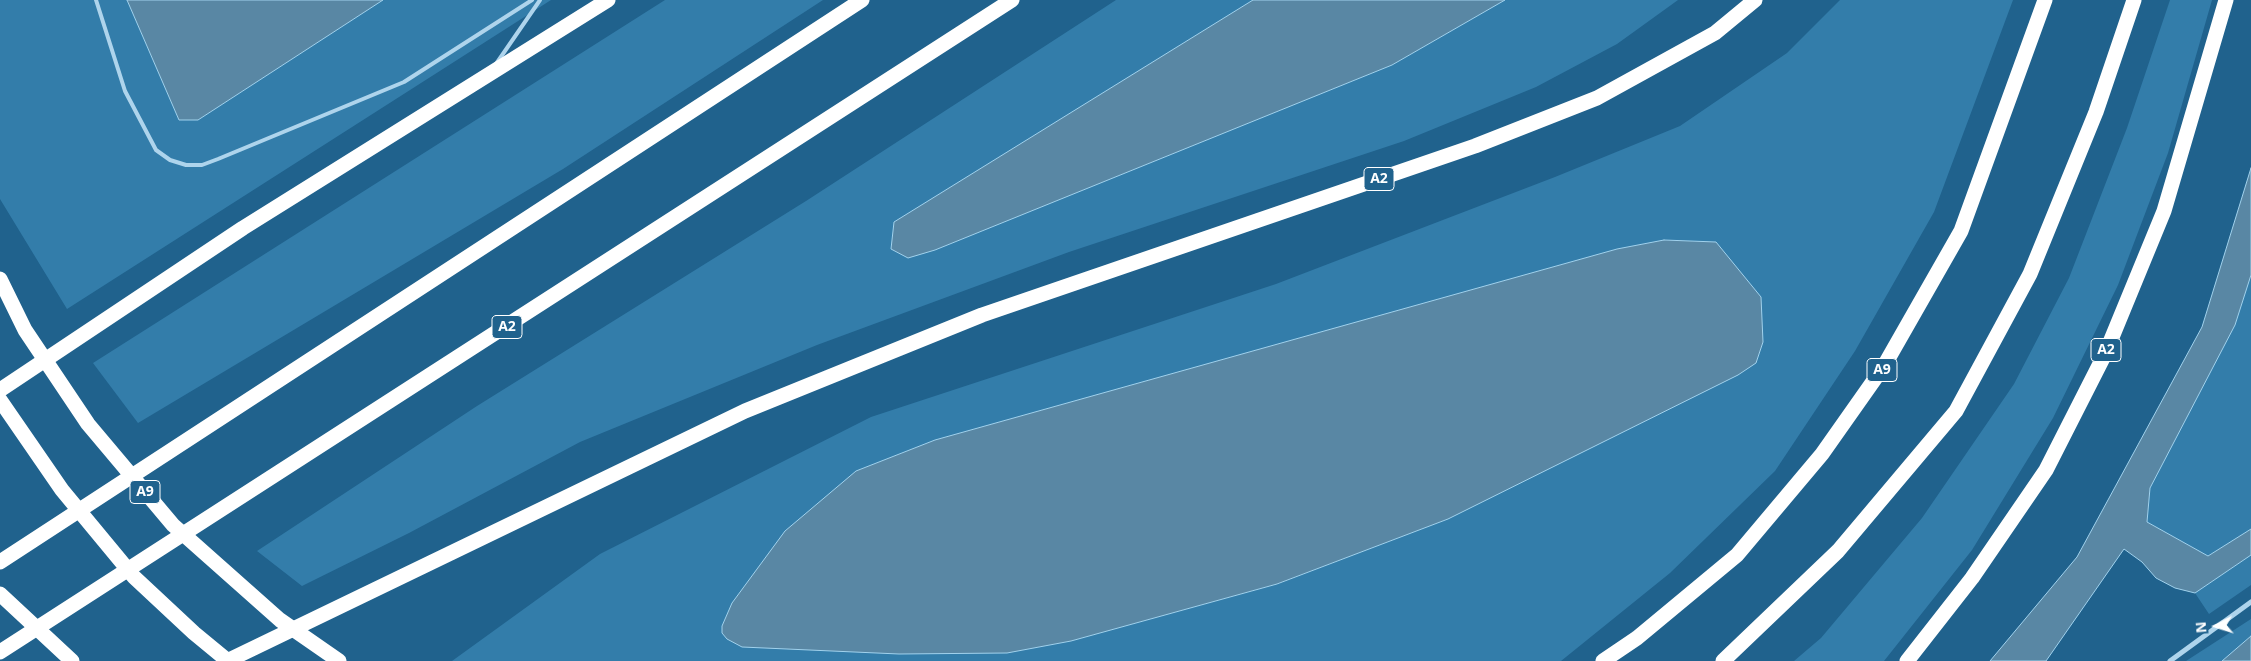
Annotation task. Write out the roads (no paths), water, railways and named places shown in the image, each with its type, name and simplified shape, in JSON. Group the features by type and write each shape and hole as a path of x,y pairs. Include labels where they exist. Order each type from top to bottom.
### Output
{"highway":[{"path":"0,390 243,228 608,0"},
{"path":"0,562 862,0"},
{"name":"A2","path":"0,652 1012,0"},
{"name":"A2","path":"227,661 745,411 982,315 1475,146 1597,98 1716,33 1755,0"},
{"name":"A9","path":"1603,661 1636,638 1737,556 1822,454 1884,366 1961,231 2045,0"},
{"path":"1723,661 1838,551 1956,411 2030,274 2096,112 2134,0"},
{"name":"A2","path":"1907,661 1972,578 2046,470 2106,352 2164,211 2226,0"},
{"name":"A9","path":"0,279 25,330 88,424 173,525 280,620 339,661"},
{"path":"0,400 62,490 134,577 188,628 227,661"},
{"path":"0,594 72,661"}],"street":[{"path":"2170,661 2251,602"}],"lane":[{"path":"96,0 125,91 156,150 170,160 186,165 202,165 404,82 532,0"},
{"path":"488,74 540,0"}]}
